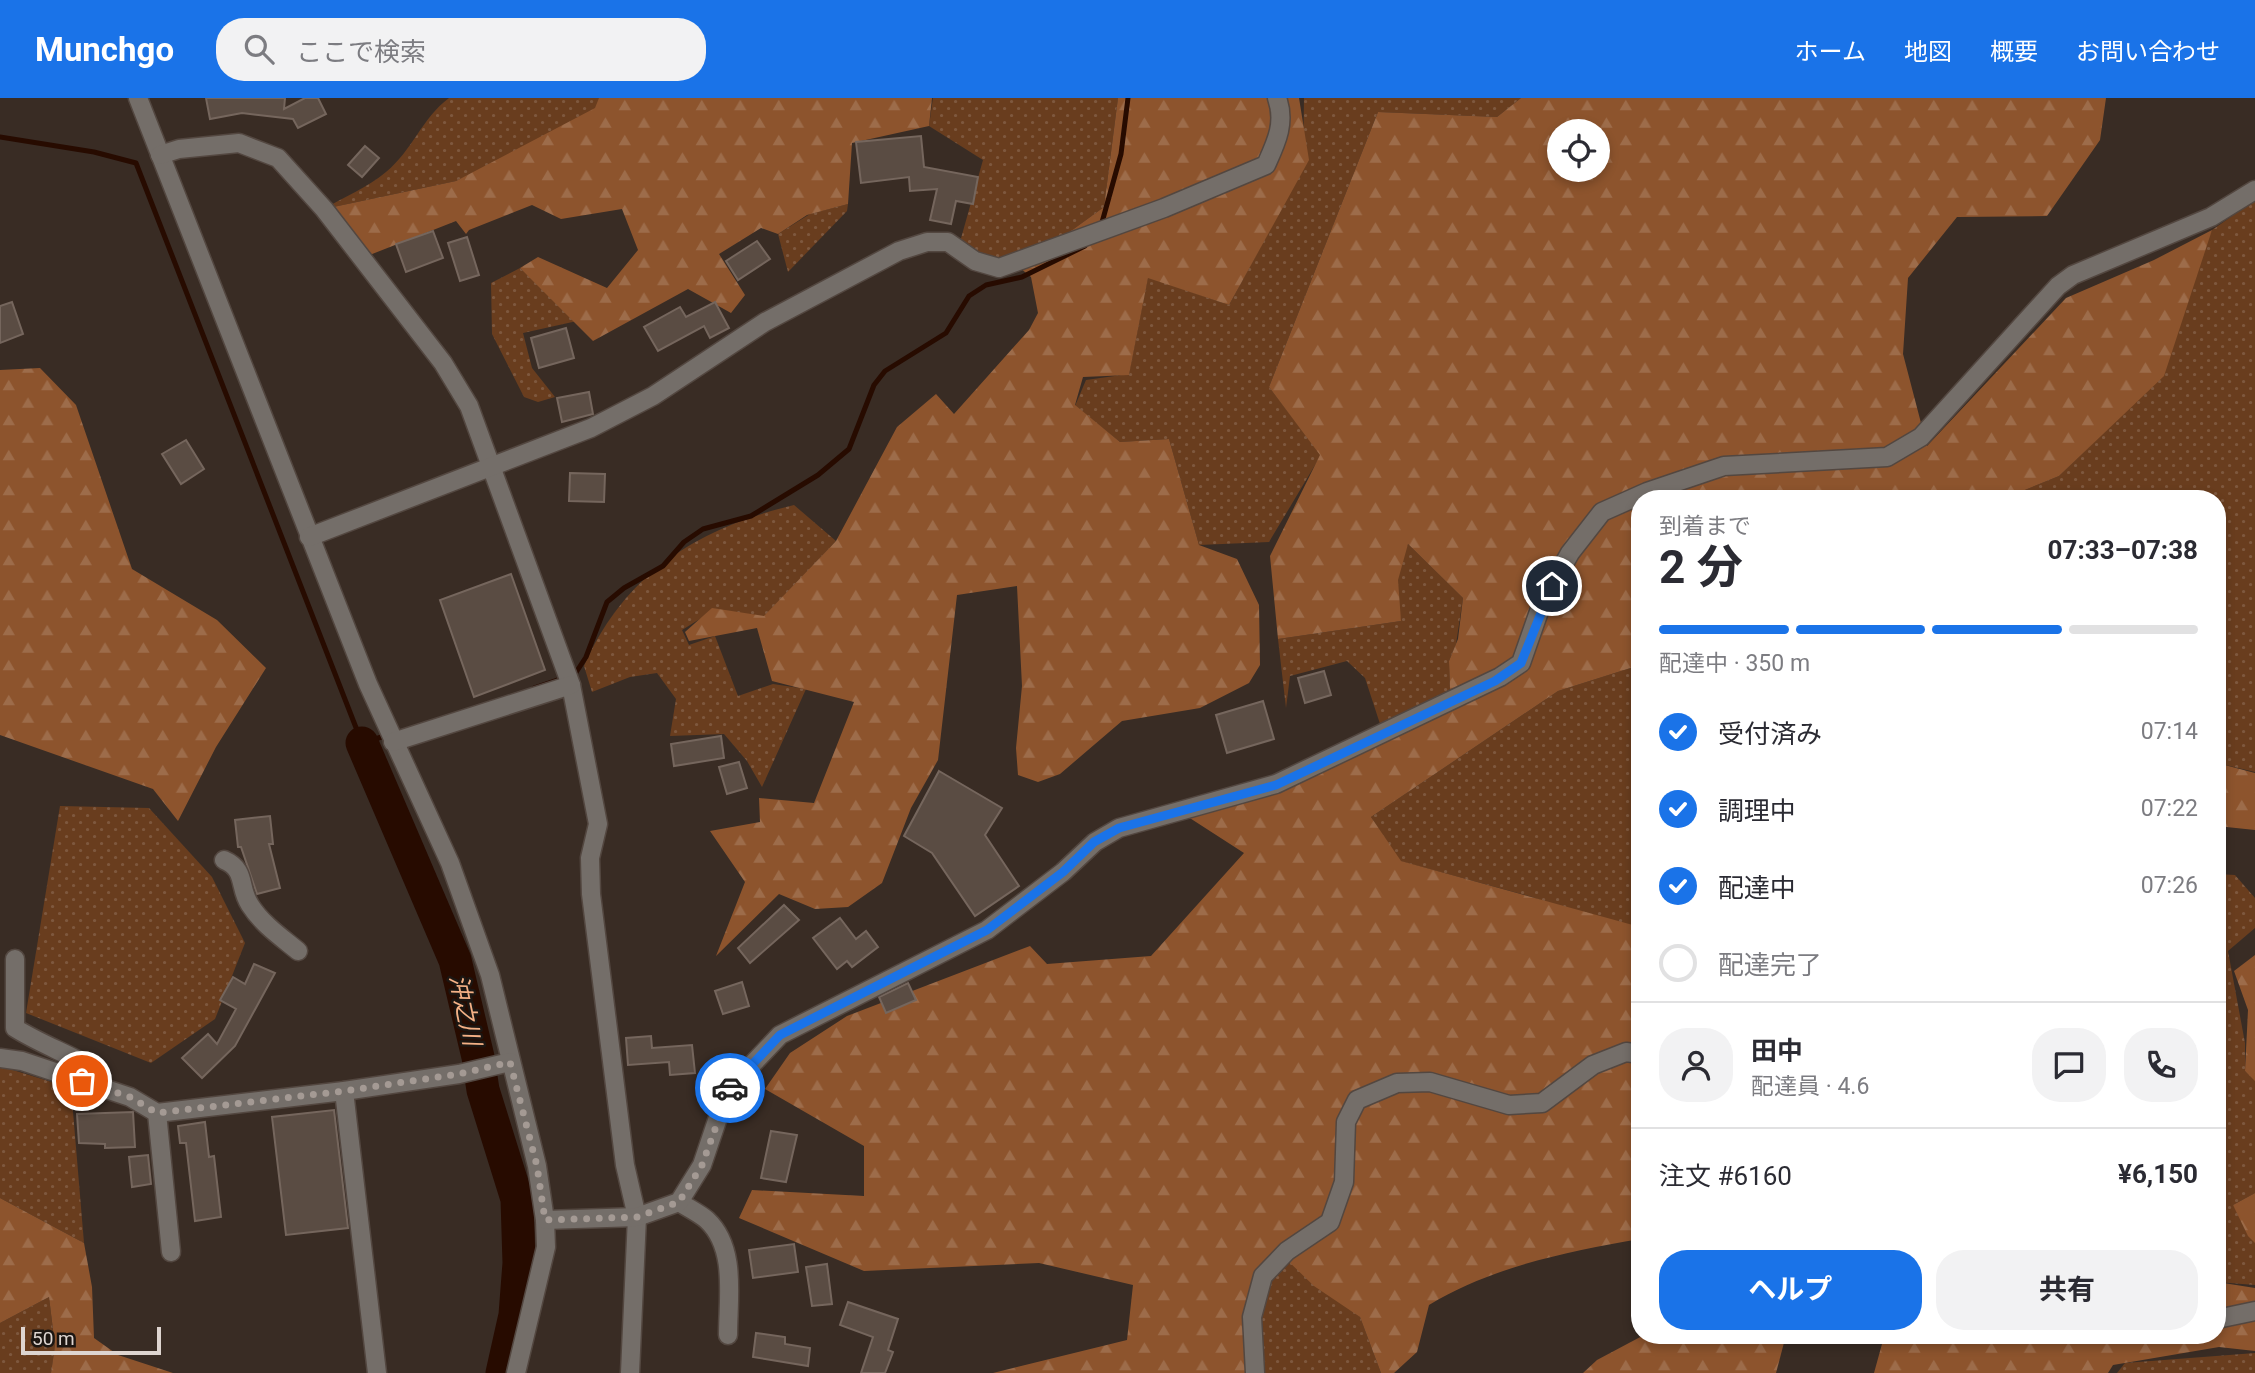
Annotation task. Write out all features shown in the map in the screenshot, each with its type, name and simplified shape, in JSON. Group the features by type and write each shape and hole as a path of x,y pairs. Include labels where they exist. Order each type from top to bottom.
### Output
{"street":[{"path":"138,98 309,537 393,742 450,863 490,975 537,1166 545,1220 546,1247 516,1373"},
{"path":"309,537 609,419 653,396 765,323 899,251 927,242 948,242 975,261 999,268 1164,208 1266,165 1280,132 1281,108 1277,98"},
{"path":"160,155 179,149 239,143 278,158 324,209 443,363 469,406 571,685 592,781 598,824 590,858 591,894 625,1165 637,1217 630,1373"},
{"path":"1653,490 1724,466 1887,457 1913,444 2058,286 2073,275 2211,218 2255,190"},
{"path":"545,1220 637,1217 679,1202 702,1165 727,1091 780,1035 987,930 1063,872 1094,842 1119,828 1276,785 1495,681 1521,663 1542,603 1570,553 1602,512 1631,499"},
{"path":"393,742 571,685"},
{"path":"224,860 235,865 242,875 248,902 263,922 298,951"},
{"path":"15,959 15,1028 45,1047 81,1061 99,1072 102,1087"},
{"path":"1255,1373 1252,1317 1263,1276 1287,1251 1330,1222 1344,1182 1346,1122 1357,1100 1396,1083 1430,1082 1509,1105 1542,1102 1593,1065 1626,1052 1631,1053"},
{"path":"0,1058 22,1061 102,1087 130,1097 157,1113 344,1091 459,1074 510,1062"},
{"path":"344,1091 377,1373"},
{"path":"157,1113 171,1252"},
{"path":"679,1202 707,1220 720,1237 727,1257 728,1335"},
{"path":"2226,1317 2255,1311"}],"shaded area":[{"path":"449,98 604,98 598,113 456,181 324,209 386,172 403,154 431,115"},
{"path":"933,98 1118,98 1104,207 1016,271 958,249 983,160 929,126"},
{"path":"1304,98 1521,98 1497,117 1378,112 1269,387 1321,455 1269,542 1199,545 1169,439 1120,442 1075,406 1086,380 1129,374 1148,277 1229,305 1303,169"},
{"path":"2255,200 2255,772 2226,765 2226,490 2025,490 2059,476 2148,390 2212,230"},
{"path":"848,204 847,211 788,272 778,234 810,214"},
{"path":"520,268 577,321 523,333 532,368 555,397 538,402 524,397 492,334 491,283"},
{"path":"794,505 836,541 761,620 716,609 682,630 689,645 715,636 738,696 773,684 806,689 762,787 747,761 724,734 670,736 676,699 657,673 630,677 592,692 584,666 601,633 621,605 643,580 668,559 726,527"},
{"path":"1408,544 1463,598 1456,644 1449,661 1450,689 1442,706 1382,730 1365,678 1347,661 1290,676 1286,708 1278,639 1401,621 1393,581"},
{"path":"1631,668 1631,932 1532,897 1400,861 1371,817 1558,691"},
{"path":"60,806 149,808 212,877 245,943 215,1019 151,1063 26,1013"},
{"path":"2226,874 2235,875 2255,898 2255,928 2228,951 2245,1043 2245,1071 2255,1080 2255,1193 2233,1205 2255,1238 2255,1285 2226,1283"},
{"path":"0,1066 71,1088 84,1243 0,1198"},
{"path":"1283,1256 1360,1317 1381,1373 1255,1373 1258,1294"},
{"path":"49,1297 55,1347 51,1373 0,1373 0,1323"},
{"path":"2255,1353 2255,1373 2117,1373 2125,1363"}],"green space":[{"path":"599,98 932,98 929,126 852,143 848,204 807,215 778,234 761,228 719,254 745,295 731,313 688,289 593,341 520,268 538,257 607,288 638,250 622,209 561,219 532,205 469,230 466,234 456,221 362,258 324,209 456,181 595,108"},
{"path":"1118,98 1299,98 1309,160 1229,305 1148,278 1129,375 1083,377 1075,405 1120,442 1169,439 1199,545 1237,559 1259,605 1260,665 1249,683 1200,708 1122,721 1060,774 1038,782 1018,775 1016,748 1022,686 1017,586 957,595 938,760 911,808 882,883 848,907 815,909 779,894 716,956 745,882 710,831 760,822 759,798 814,803 854,702 772,681 757,628 689,641 685,632 712,608 764,616 836,541 897,427 936,394 954,414 1029,330 1038,313 1031,277 1020,268 1104,207"},
{"path":"1521,98 2106,98 2100,140 2047,216 1957,217 1908,278 1903,354 1927,446 2066,298 2154,260 2212,230 2164,376 2059,476 2025,490 1631,490 1631,668 1558,691 1371,817 1401,861 1631,925 1631,1241 1585,1249 1505,1270 1429,1305 1417,1352 1394,1373 1381,1373 1360,1317 1314,1286 1283,1256 1258,1294 1263,1373 993,1373 1127,1340 1133,1285 1039,1263 864,1271 739,1218 752,1190 864,1196 864,1146 765,1089 790,1053 847,1016 1030,946 1047,964 1151,956 1244,853 1182,813 1447,703 1450,689 1449,661 1458,639 1463,598 1408,544 1398,580 1401,621 1278,639 1270,556 1320,455 1269,387 1378,112 1497,117"},
{"path":"40,368 76,405 132,569 217,620 266,668 216,747 178,821 153,789 0,735 0,370"},
{"path":"2226,765 2255,773 2255,830 2226,827"},
{"path":"2255,955 2255,1081 2245,1071 2248,1010 2234,971"},
{"path":"2255,1193 2255,1243 2248,1236 2233,1205"},
{"path":"0,1198 84,1243 92,1287 94,1338 118,1355 173,1373 51,1373 55,1346 49,1297 0,1323"},
{"path":"2226,1283 2255,1288 2255,1351 2219,1347 2113,1365 2108,1373 1874,1373 1882,1344 2226,1344"},
{"path":"1631,1342 1784,1344 1776,1373 1583,1373 1597,1360"}],"building":[{"path":"206,98 285,98 284,109 305,98 318,98 326,114 298,128 293,119 242,113 210,119"},
{"path":"921,136 924,167 978,177 973,204 956,201 951,224 930,220 937,189 910,191 909,177 861,183 856,142"},
{"path":"365,146 379,158 362,177 348,165"},
{"path":"433,231 443,258 406,272 396,244"},
{"path":"467,237 479,275 460,281 448,243"},
{"path":"757,241 770,259 738,280 726,261"},
{"path":"12,302 23,334 0,343 0,306"},
{"path":"715,302 729,328 710,338 704,326 658,351 644,327 680,307 686,317"},
{"path":"566,328 574,358 539,368 531,338"},
{"path":"589,392 593,414 562,422 557,398"},
{"path":"186,440 204,469 181,484 162,454"},
{"path":"570,473 605,474 604,502 569,501"},
{"path":"511,574 545,670 474,697 440,600"},
{"path":"1324,671 1331,695 1305,703 1298,678"},
{"path":"1263,701 1274,739 1227,753 1216,715"},
{"path":"721,736 724,758 674,766 671,744"},
{"path":"739,762 747,788 727,794 719,767"},
{"path":"939,771 1002,808 985,835 1019,886 975,916 932,853 904,836"},
{"path":"270,816 273,844 269,844 280,888 257,894 241,847 238,847 235,820"},
{"path":"784,905 799,920 750,963 738,948"},
{"path":"840,918 856,939 866,931 878,947 852,967 847,961 837,969 813,938"},
{"path":"254,964 275,973 235,1046 202,1078 182,1058 208,1034 217,1044 236,1009 220,1000 233,977 245,984"},
{"path":"742,982 749,1006 723,1014 715,991"},
{"path":"908,983 916,1000 886,1013 879,997"},
{"path":"651,1036 652,1048 692,1045 695,1073 670,1075 669,1062 628,1065 626,1038"},
{"path":"334,1110 348,1228 286,1235 272,1117"},
{"path":"133,1112 135,1147 105,1148 105,1144 79,1143 77,1114"},
{"path":"205,1122 209,1157 214,1156 221,1217 195,1221 186,1143 180,1143 178,1126"},
{"path":"771,1131 797,1135 786,1182 761,1178"},
{"path":"148,1155 151,1184 132,1187 129,1157"},
{"path":"794,1244 798,1272 753,1278 749,1250"},
{"path":"827,1264 832,1304 812,1306 806,1267"},
{"path":"848,1302 898,1319 888,1350 893,1352 885,1373 861,1373 873,1337 840,1325"},
{"path":"756,1333 785,1337 785,1344 810,1348 808,1366 753,1357"}],"waterway":[{"path":"1101,226 1121,154 1128,98"},
{"path":"0,137 94,152 136,163 362,743 388,735"},
{"path":"534,688 575,674 586,657 607,602 624,588 663,566 684,542 703,529 751,516 818,475 849,449 874,385 885,371 946,333 969,296 986,285 1022,277 1085,246"},
{"name":"沖之川","path":"362,743 455,960 483,1090 517,1199 519,1263 515,1315 502,1373"}],"way so far":[{"path":"82,1081 130,1097 157,1113 304,1093 344,1091 459,1074 510,1062 537,1166 544,1198 545,1220 637,1217 679,1202 702,1165 730,1088"}],"route":[{"path":"730,1088 780,1035 987,930 1017,910 1094,842 1119,828 1182,813 1276,785 1495,681 1521,663 1542,603 1552,586"}]}
